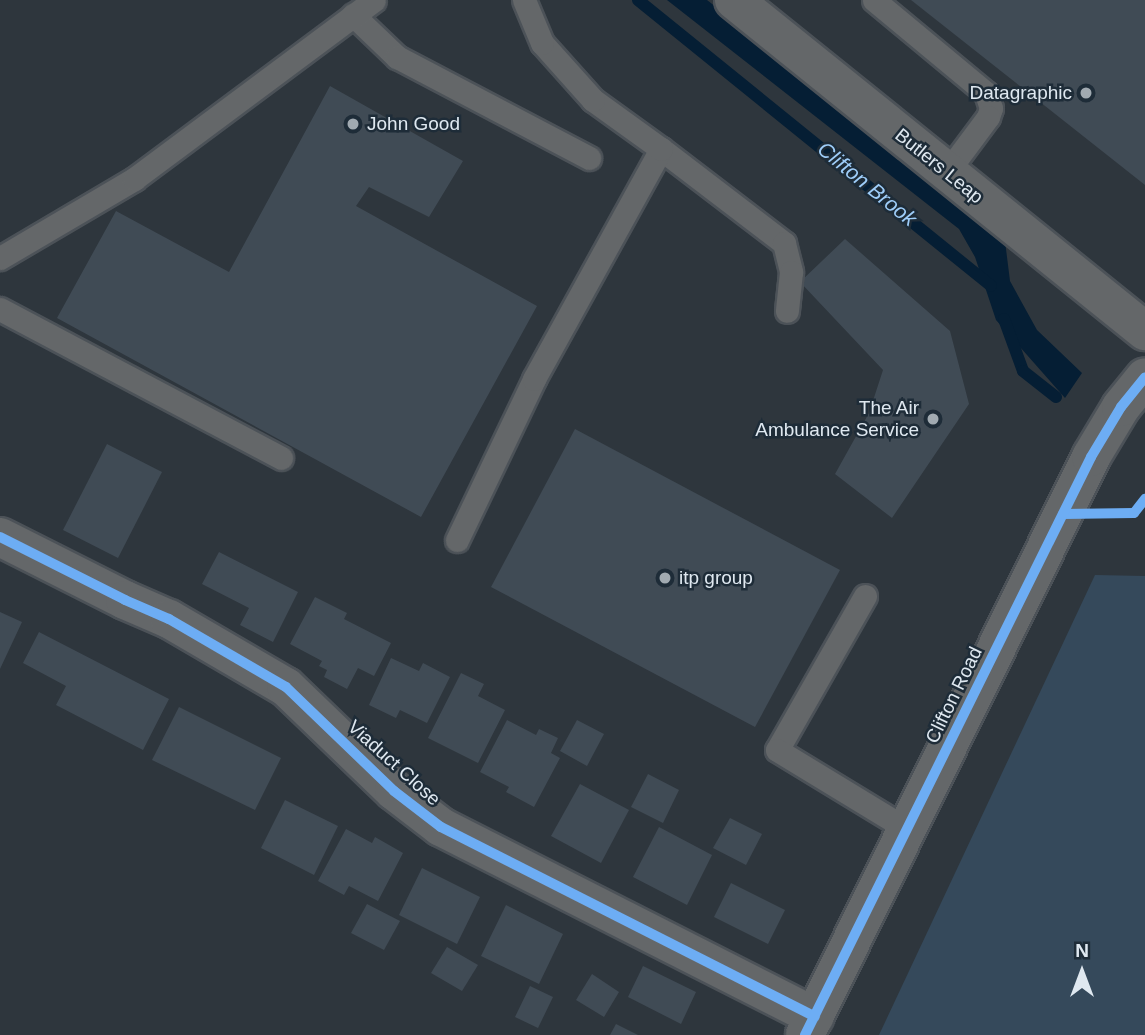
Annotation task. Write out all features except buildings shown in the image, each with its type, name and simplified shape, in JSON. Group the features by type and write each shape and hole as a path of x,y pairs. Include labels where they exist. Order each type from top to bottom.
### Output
{"street":[{"name":"Butlers Leap","path":"734,0 1145,331"},
{"name":"Clifton Road","path":"810,1026 1091,457 1121,407 1145,377"},
{"name":"Viaduct Close","path":"0,537 125,600 169,619 286,687 394,791 441,828 810,1026"}],"lane":[{"path":"0,258 134,179 373,0"},
{"path":"524,0 542,43 593,100 784,243 791,272 788,311"},
{"path":"874,0 986,93 991,108 988,117 947,172"},
{"path":"353,15 397,57 589,158"},
{"path":"457,540 534,379 661,149"},
{"path":"0,309 281,458"},
{"path":"865,596 776,750 908,830"}],"shaded area":[{"path":"667,0 707,0 1004,233 1010,281 1037,330 1082,373 1065,398 996,320 975,257 959,229"},
{"path":"1095,575 1145,576 1145,1035 879,1035"}],"waterway":[{"name":"Clifton Brook","path":"638,0 991,286"},
{"name":"Clifton Brook","path":"1004,319 1023,371 1056,397"}],"cycle path":[{"path":"805,1035 1091,457 1121,407 1145,377"},
{"path":"1063,514 1134,513 1145,499"},
{"path":"0,537 125,600 169,619 286,687 394,791 441,827 815,1017"}],"place":[{"name":"Datagraphic","path":"1086,93"},
{"name":"John Good","path":"353,124"},
{"name":"The Air Ambulance Service","path":"933,419"},
{"name":"itp group","path":"665,578"}]}
